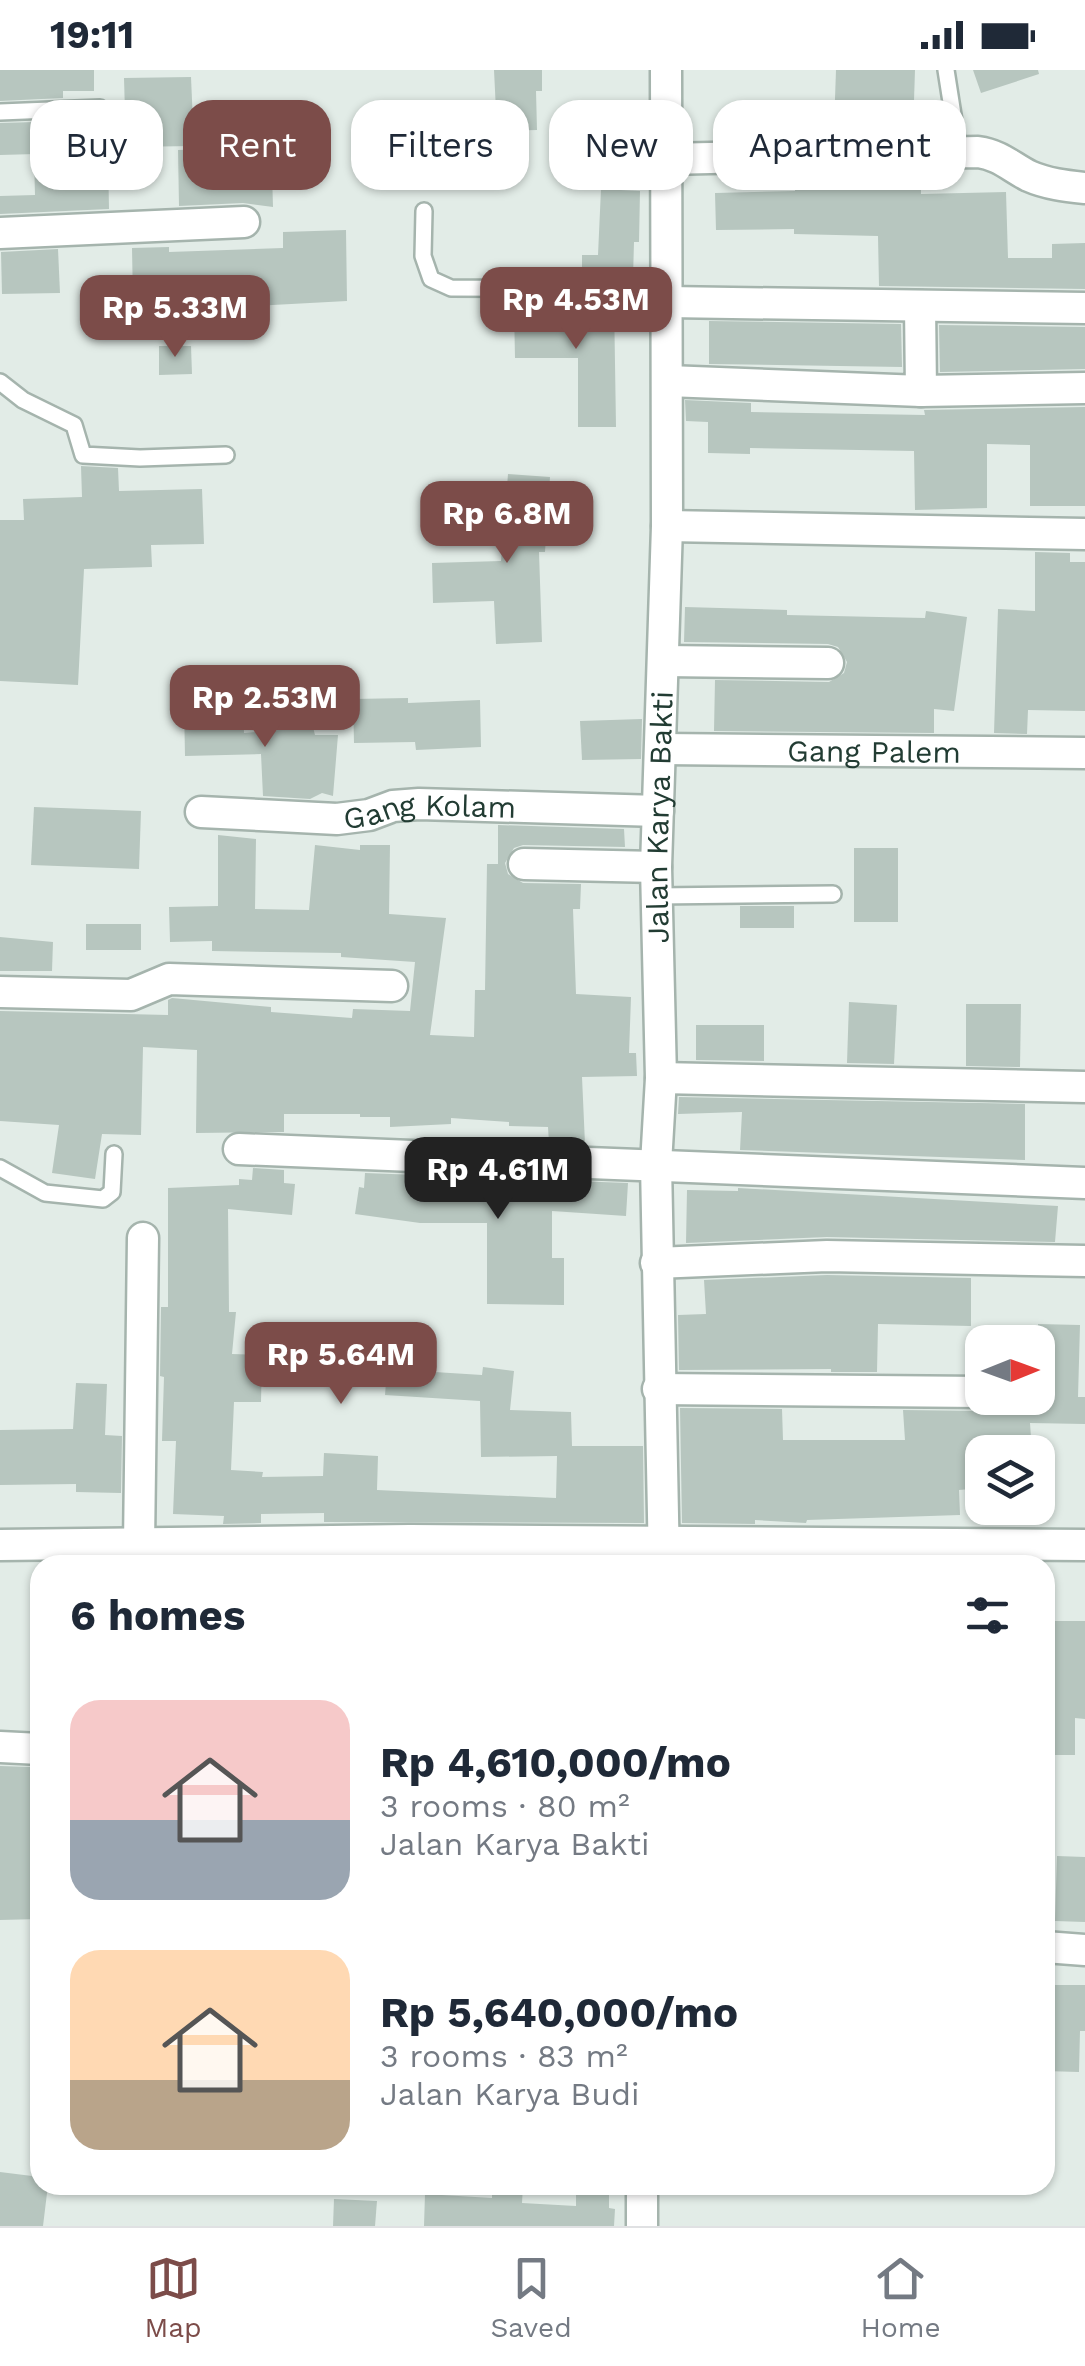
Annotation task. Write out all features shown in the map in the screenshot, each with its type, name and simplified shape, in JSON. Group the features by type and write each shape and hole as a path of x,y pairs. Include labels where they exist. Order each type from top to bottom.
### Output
{"street":[{"name":"Jalan Karya Bakti","path":"666,70 666,100"},
{"path":"966,153 993,154 1029,176 1085,188"},
{"name":"Jalan Karya Bakti","path":"664,1554 656,1164 662,1078 657,882 667,526 667,190"},
{"path":"0,233 244,222"},
{"path":"668,296 1085,308"},
{"path":"920,306 921,390"},
{"path":"668,381 921,390 1085,388"},
{"path":"667,526 1085,534"},
{"path":"665,661 828,663"},
{"name":"Gang Palem","path":"662,749 1085,753"},
{"name":"Gang Kolam","path":"200,812 337,819 368,815 392,806 420,804 658,812"},
{"path":"524,864 657,882"},
{"path":"0,992 131,995 169,978 392,986"},
{"path":"662,1078 1085,1087"},
{"path":"239,1149 1085,1183"},
{"path":"139,1545 143,1238"},
{"path":"656,1263 827,1256 1085,1261"},
{"path":"658,1389 965,1392"},
{"path":"0,1544 410,1540 664,1554 997,1555 1085,1545"},
{"path":"0,1748 30,1750"},
{"path":"1055,1948 1085,1950"},
{"path":"642,2195 642,2226"}],"lane":[{"path":"946,70 951,100"},
{"path":"0,112 30,111"},
{"path":"424,211 423,256 431,279 452,288 668,296"},
{"path":"0,382 23,400 69,420 82,455 226,456"},
{"path":"657,882 834,894"},
{"path":"0,1168 45,1192 103,1199 112,1192 114,1154"}],"building":[{"path":"0,70 94,70 94,91 63,91 63,98 0,101"},
{"path":"494,70 542,70 542,91 536,91 537,130 529,130 529,100 495,100"},
{"path":"836,70 915,70 914,100 835,100"},
{"path":"973,70 1038,70 1039,74 981,93"},
{"path":"191,77 192,100 183,100 183,146 163,146 163,100 125,100 124,78"},
{"path":"30,122 30,154 0,155 0,123"},
{"path":"178,150 183,150 183,190 272,190 273,207 243,203 179,206"},
{"path":"35,190 109,190 109,209 0,214 0,196 35,195"},
{"path":"601,190 640,191 639,242 634,242 633,278 582,277 582,255 598,255"},
{"path":"1006,192 1008,258 1052,258 1052,244 1085,243 1085,289 879,286 878,236 794,234 794,229 716,230 715,193"},
{"path":"346,230 347,301 196,309 196,300 133,302 132,248 169,247 169,252 283,248 283,232"},
{"path":"58,249 60,293 2,294 1,252"},
{"path":"582,300 614,300 616,427 578,427 578,358 515,358 514,309 582,308"},
{"path":"709,321 901,324 902,367 709,364"},
{"path":"939,325 1085,327 1085,369 940,372"},
{"path":"159,346 191,346 192,374 159,375"},
{"path":"685,400 751,403 751,412 925,415 924,410 1085,407 1085,506 1030,506 1030,445 987,444 987,508 915,510 914,451 750,448 750,454 708,453 708,422 686,421"},
{"path":"81,466 118,468 119,491 202,489 204,544 151,545 152,567 84,569 78,685 0,681 0,520 24,520 23,499 82,497"},
{"path":"508,474 550,477 545,552 539,552 542,642 496,644 494,601 433,603 432,563 501,561"},
{"path":"1035,552 1070,553 1070,562 1085,562 1085,711 1028,710 1027,734 994,733 998,609 1035,611"},
{"path":"685,607 787,610 787,615 925,618 926,611 967,617 954,711 934,709 934,733 714,731 715,680 829,682 844,673 847,662 838,647 828,644 684,642"},
{"path":"408,698 408,703 480,700 481,747 416,750 415,742 354,743 353,699"},
{"path":"243,704 244,733 313,727 315,735 338,735 333,796 263,796 261,754 185,756 184,705"},
{"path":"642,719 641,759 582,760 580,721"},
{"path":"34,807 141,811 139,869 31,865"},
{"path":"498,825 624,829 625,847 523,845 514,848 505,863 508,874 523,883 581,884 580,909 573,909 576,994 631,997 629,1053 636,1053 637,1076 582,1077 585,1144 549,1143 548,1127 451,1118 451,1124 390,1127 390,1117 360,1114 284,1114 284,1132 196,1133 197,1050 143,1047 141,1135 102,1134 95,1179 52,1173 59,1125 0,1121 0,1011 168,1015 168,1000 172,998 352,1018 353,1009 410,1011 415,962 341,957 341,953 212,951 212,941 170,942 169,907 218,906 218,835 256,839 255,909 309,910 315,845 360,850 360,845 390,845 389,914 446,918 430,1035 474,1037 475,990 485,990 487,864 498,864"},
{"path":"854,848 898,848 898,922 854,922"},
{"path":"740,906 794,906 794,928 740,928"},
{"path":"86,924 141,924 141,950 86,950"},
{"path":"0,937 53,942 52,971 0,971"},
{"path":"849,1002 897,1005 894,1064 847,1063"},
{"path":"966,1004 1021,1004 1020,1067 966,1066"},
{"path":"696,1025 764,1025 764,1061 696,1060"},
{"path":"679,1097 1025,1104 1025,1160 740,1150 742,1112 678,1114"},
{"path":"253,1168 284,1170 284,1183 295,1184 292,1215 228,1209 229,1312 236,1312 232,1354 262,1355 261,1402 234,1402 231,1470 263,1472 262,1477 323,1476 324,1453 378,1456 377,1490 556,1498 557,1456 481,1457 480,1401 385,1395 387,1369 482,1375 483,1367 514,1371 510,1410 571,1412 572,1446 643,1446 644,1523 324,1522 324,1513 261,1514 261,1523 223,1524 224,1516 173,1514 176,1441 162,1441 164,1377 160,1376 161,1307 168,1307 168,1188 239,1185 239,1179 252,1180"},
{"path":"365,1173 628,1183 626,1216 552,1211 552,1258 564,1258 564,1305 487,1304 487,1223 420,1223 355,1214"},
{"path":"738,1188 1058,1206 1055,1242 827,1237 686,1243 687,1190"},
{"path":"827,1275 971,1278 971,1325 878,1324 877,1372 679,1370 678,1315 706,1314 704,1280"},
{"path":"1038,1324 1080,1325 1078,1397 1085,1397 1085,1424 1030,1423 1031,1435 965,1435 965,1489 959,1490 960,1515 806,1523 682,1523 680,1408 782,1409 783,1440 905,1440 903,1410 1055,1415 1055,1325"},
{"path":"76,1383 107,1384 105,1435 122,1436 121,1493 76,1492 76,1484 0,1485 0,1430 73,1429"},
{"path":"1055,1621 1085,1621 1085,1719 1075,1718 1075,1755 1055,1755"},
{"path":"0,1766 30,1767 30,1919 0,1920"},
{"path":"1057,1856 1085,1857 1085,1922 1055,1921"},
{"path":"1055,1985 1085,1985 1085,2031 1080,2031 1079,2072 1055,2071"},
{"path":"0,2172 30,2176 30,2195 47,2195 43,2226 0,2226"},
{"path":"425,2195 522,2195 522,2203 576,2206 576,2195 609,2195 609,2208 615,2209 614,2226 424,2226"},
{"path":"334,2199 377,2201 375,2226 333,2226"}]}
